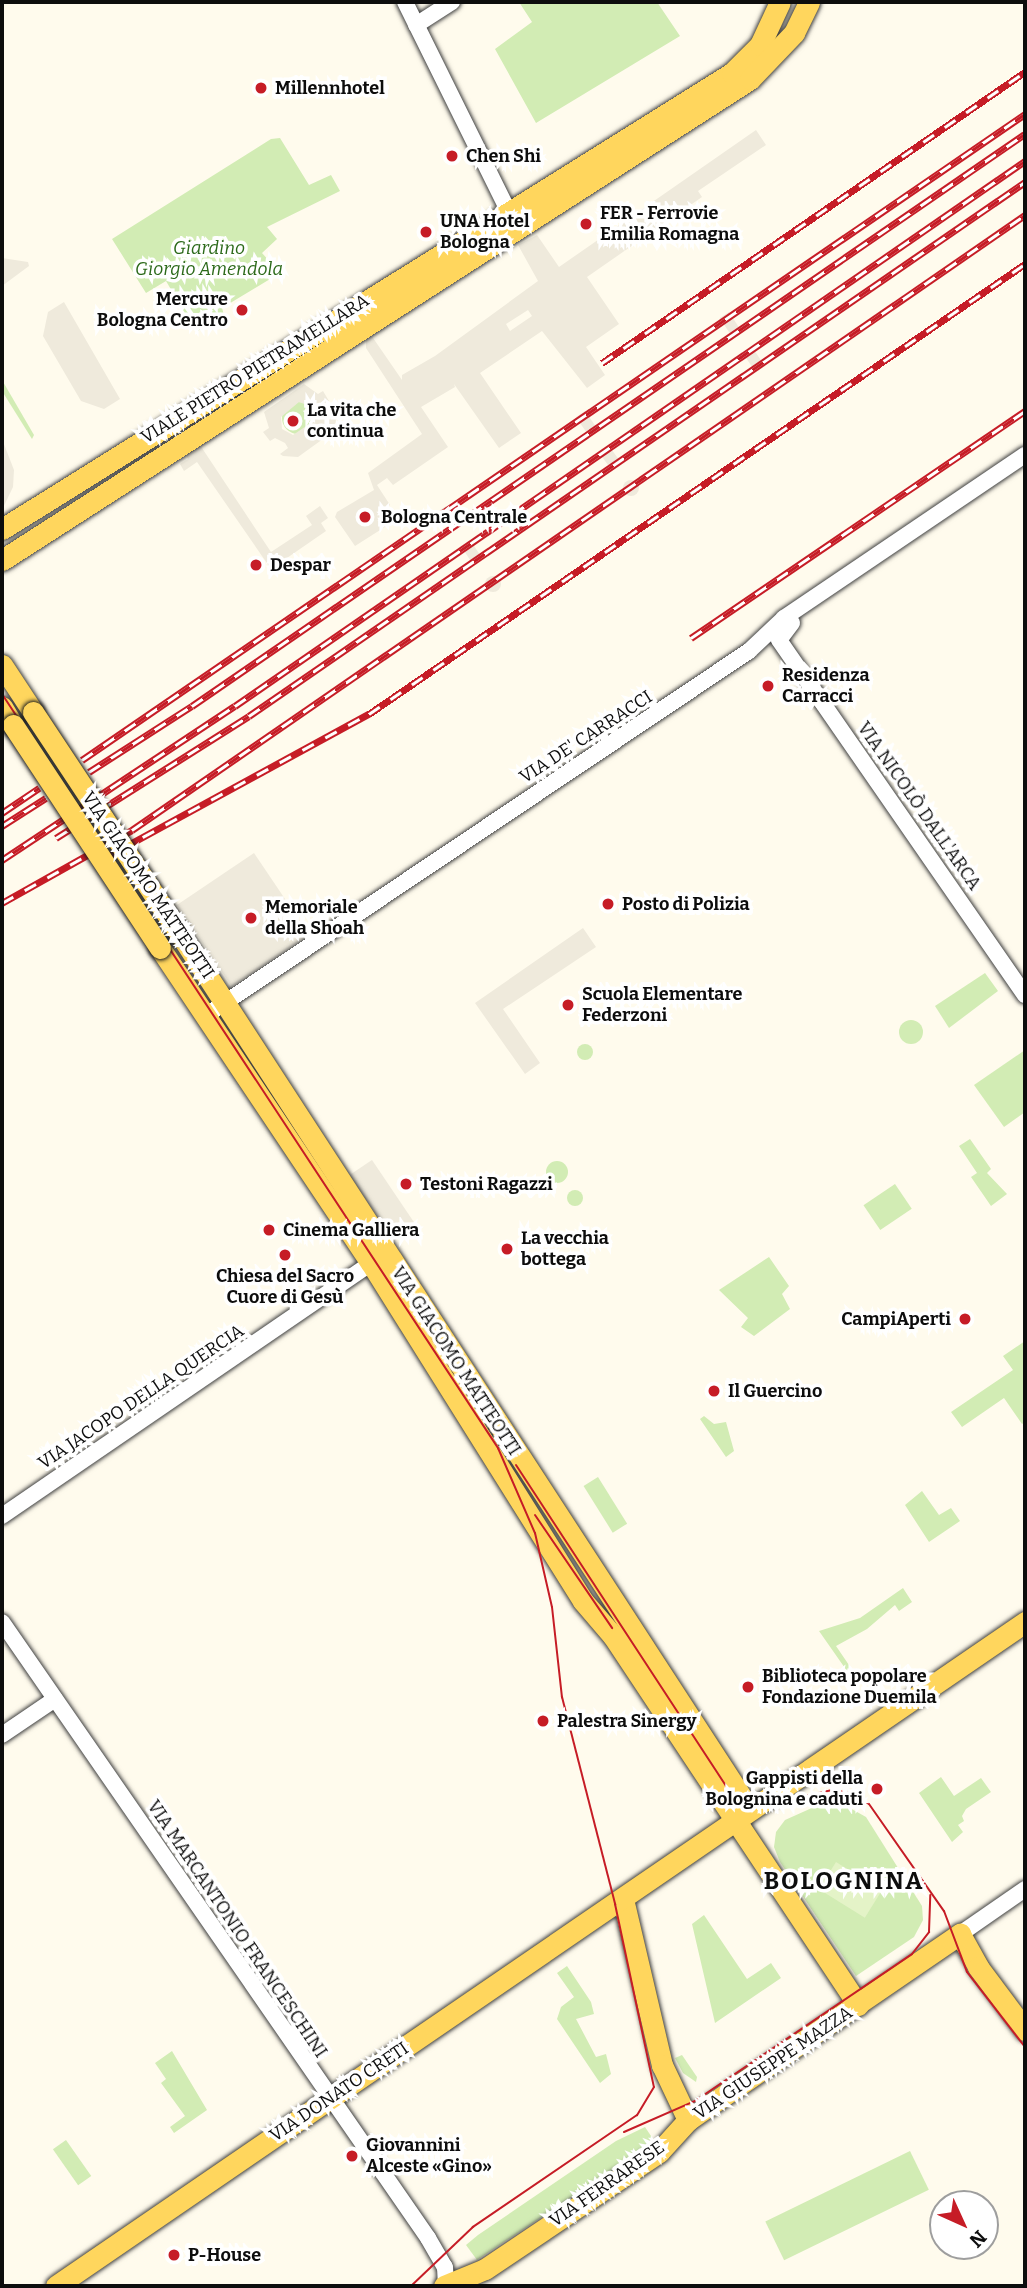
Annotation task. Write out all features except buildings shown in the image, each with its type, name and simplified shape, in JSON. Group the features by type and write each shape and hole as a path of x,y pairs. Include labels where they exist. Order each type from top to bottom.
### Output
{"main road":[{"name":"VIALE PIETRO PIETRAMELLARA","path":"2,528 742,65 762,41 780,2"},
{"name":"VIALE PIETRO PIETRAMELLARA","path":"2,560 750,79 794,33 808,2"},
{"name":"VIALE PIETRO PIETRAMELLARA","path":"375,319 400,298 499,234 509,223 509,212"},
{"name":"VIA GIACOMO MATTEOTTI","path":"2,665 226,1002 744,1815"},
{"name":"VIA GIACOMO MATTEOTTI","path":"8,716 371,1263 513,1483 540,1534 586,1604 613,1636 744,1815"},
{"name":"VIA DONATO CRETI","path":"56,2286 1025,1622"},
{"path":"744,1815 749,1838 858,2005"},
{"path":"623,1899 662,2065 688,2120"},
{"path":"961,1934 978,1967 1025,2030"},
{"name":"VIA GIUSEPPE MAZZA","path":"688,2120 961,1934"},
{"name":"VIA FERRARESE","path":"445,2286 465,2282 659,2152 688,2120"}],"street":[{"path":"405,2 509,212"},
{"path":"416,24 452,2"},
{"name":"VIA DE' CARRACCI","path":"205,1016 748,651 784,618 1025,455"},
{"name":"VIA DE' CARRACCI","path":"779,640 788,626 957,510 983,484"},
{"name":"VIA NICOLÒ DALL'ARCA","path":"779,640 1025,995"},
{"name":"VIA JACOPO DELLA QUERCIA","path":"2,1516 371,1263"},
{"name":"VIA MARCANTONIO FRANCESCHINI","path":"2,1622 440,2257 445,2286"},
{"path":"2,1735 55,1699"},
{"path":"961,1934 1025,1889"}],"green space":[{"path":"519,2 657,2 680,36 536,123 495,49 532,22"},
{"name":"Giardino Giorgio Amendola","path":"280,138 309,185 331,175 340,191 267,227 277,239 262,253 280,273 222,308 224,315 196,332 166,281 146,293 112,239 271,139"},
{"path":"2,380 34,435 32,439 2,391"},
{"path":"298,402 309,407 314,418 309,429 298,434 287,429 282,418 287,407"},
{"path":"985,973 998,991 949,1028 935,1006"},
{"path":"911,1020 919,1024 923,1032 919,1040 911,1044 903,1040 899,1032 903,1024"},
{"path":"585,1044 591,1046 591,1058 585,1060 579,1058 577,1052 579,1046"},
{"path":"1025,1050 1025,1112 1004,1127 974,1085"},
{"path":"970,1139 991,1169 987,1173 1007,1194 991,1206 971,1177 977,1173 959,1146"},
{"path":"557,1161 565,1164 568,1172 565,1180 557,1183 549,1180 546,1172 549,1164"},
{"path":"895,1184 912,1209 880,1230 863,1205"},
{"path":"575,1190 583,1198 575,1206 567,1198"},
{"path":"769,1257 789,1286 782,1294 790,1309 754,1336 741,1327 748,1318 719,1290"},
{"path":"1025,1341 1025,1422 1022,1424 1004,1398 962,1427 951,1412 1013,1370 1003,1356"},
{"path":"704,1416 714,1424 726,1422 734,1451 726,1457 700,1419"},
{"path":"598,1477 627,1524 613,1533 584,1486"},
{"path":"922,1491 939,1515 951,1508 960,1521 929,1542 905,1505"},
{"path":"903,1588 912,1602 899,1611 895,1605 867,1629 836,1646 851,1668 847,1671 819,1631 860,1618"},
{"path":"941,1777 954,1796 981,1778 991,1792 966,1809 962,1816 964,1821 958,1825 963,1832 952,1842 919,1793"},
{"path":"823,1803 841,1803 866,1817 922,1906 923,1920 914,1937 856,1976 780,1862 774,1847 776,1832 785,1820"},
{"path":"836,1862 882,1891 865,1918 819,1889"},
{"path":"704,1915 747,1979 771,1963 781,1978 715,2023 692,1924"},
{"path":"567,1966 591,2002 594,2014 576,2019 596,2057 606,2054 611,2074 600,2083 557,2019 561,2007 574,1997 557,1973"},
{"path":"172,2051 207,2110 174,2133 170,2127 185,2116 161,2083 166,2079 155,2063"},
{"path":"682,2055 697,2077 696,2082 683,2073 675,2058"},
{"path":"645,2127 655,2142 477,2260 466,2245 616,2141"},
{"path":"66,2140 91,2176 78,2185 53,2149"},
{"path":"910,2151 929,2190 784,2260 765,2222"}],"shaded area":[{"path":"756,130 766,145 698,191 702,197 587,277 619,324 586,347 605,375 587,388 542,331 480,373 521,433 499,448 454,384 455,387 421,407 448,447 393,485 387,478 377,485 390,505 386,508 399,518 355,546 335,517 337,512 374,490 368,473 422,434 366,348 366,339 371,335 402,380 402,375 435,356 538,281 518,245 537,235 559,267","holes":["528,310 532,316 510,331 506,324"]},
{"path":"2,258 28,262 29,266 2,286"},
{"path":"64,302 120,399 104,409 81,401 43,336 48,312"},
{"path":"729,312 742,332 733,338 720,318"},
{"path":"752,347 765,366 756,372 743,353"},
{"path":"304,384 318,394 323,391 329,401 324,404 328,420 337,414 334,431 298,457 280,454 288,448 285,443 275,438 270,441 263,432 269,428 264,412","holes":["299,402 313,407 315,420 293,435 282,429 281,417"]},
{"path":"585,411 599,431 590,437 576,417"},
{"path":"2,439 14,470 13,487 2,510"},
{"path":"200,445 271,552 312,525 306,516 320,506 328,518 321,523 326,531 271,569 197,462 184,471 180,464 188,459 185,454"},
{"path":"609,446 622,464 612,471 599,453"},
{"path":"631,480 639,488 631,496 623,488"},
{"path":"446,506 460,526 451,532 437,512"},
{"path":"470,540 483,559 474,565 461,546"},
{"path":"493,576 501,584 493,592 485,584"},
{"path":"254,853 309,934 232,986 177,905"},
{"path":"583,928 596,947 503,1009 540,1063 525,1074 475,1003"},
{"path":"372,1160 414,1223 392,1238 350,1175"}],"tram line":[{"path":"2,694 498,1448 535,1533 552,1607 562,1697 615,1904 654,2087 637,2115 473,2227 411,2286"},
{"path":"516,1465 727,1788 743,1800 760,1806 832,1790 852,1793 869,1804 944,1911 967,1972 1025,2047"},
{"path":"535,1515 612,1628"},
{"path":"624,2132 695,2101 912,1954 929,1932 930,1895"}],"railway":[{"path":"602,363 1025,72"},
{"path":"82,760 1025,114"},
{"path":"89,772 192,706 1025,134"},
{"path":"2,860 235,706 1025,161"},
{"path":"56,838 249,716 1025,182"},
{"path":"2,903 132,830 1025,215"},
{"path":"97,862 369,714 1025,264"},
{"path":"691,638 1025,411"},
{"path":"2,813 39,788"},
{"path":"2,826 46,798"}],"place":[{"name":"Millennhotel","path":"261,88"},
{"name":"Chen Shi","path":"452,156"},
{"name":"FER - Ferrovie Emilia Romagna","path":"586,224"},
{"name":"UNA Hotel Bologna","path":"426,232"},
{"name":"Mercure Bologna Centro","path":"242,310"},
{"name":"La vita che continua","path":"293,421"},
{"name":"Bologna Centrale","path":"365,517"},
{"name":"Despar","path":"256,565"},
{"name":"Residenza Carracci","path":"768,686"},
{"name":"Posto di Polizia","path":"608,904"},
{"name":"Memoriale della Shoah","path":"251,918"},
{"name":"Scuola Elementare Federzoni","path":"568,1005"},
{"name":"Testoni Ragazzi","path":"406,1184"},
{"name":"Cinema Galliera","path":"269,1230"},
{"name":"La vecchia bottega","path":"507,1249"},
{"name":"Chiesa del Sacro Cuore di Gesù","path":"285,1255"},
{"name":"CampiAperti","path":"965,1319"},
{"name":"Il Guercino","path":"714,1391"},
{"name":"Biblioteca popolare Fondazione Duemila","path":"748,1687"},
{"name":"Palestra Sinergy","path":"543,1721"},
{"name":"Gappisti della Bolognina e caduti","path":"877,1789"},
{"name":"Giovannini Alceste «Gino»","path":"352,2156"},
{"name":"P-House","path":"174,2255"}],"district":[{"name":"BOLOGNINA","path":"844,1882"}]}
